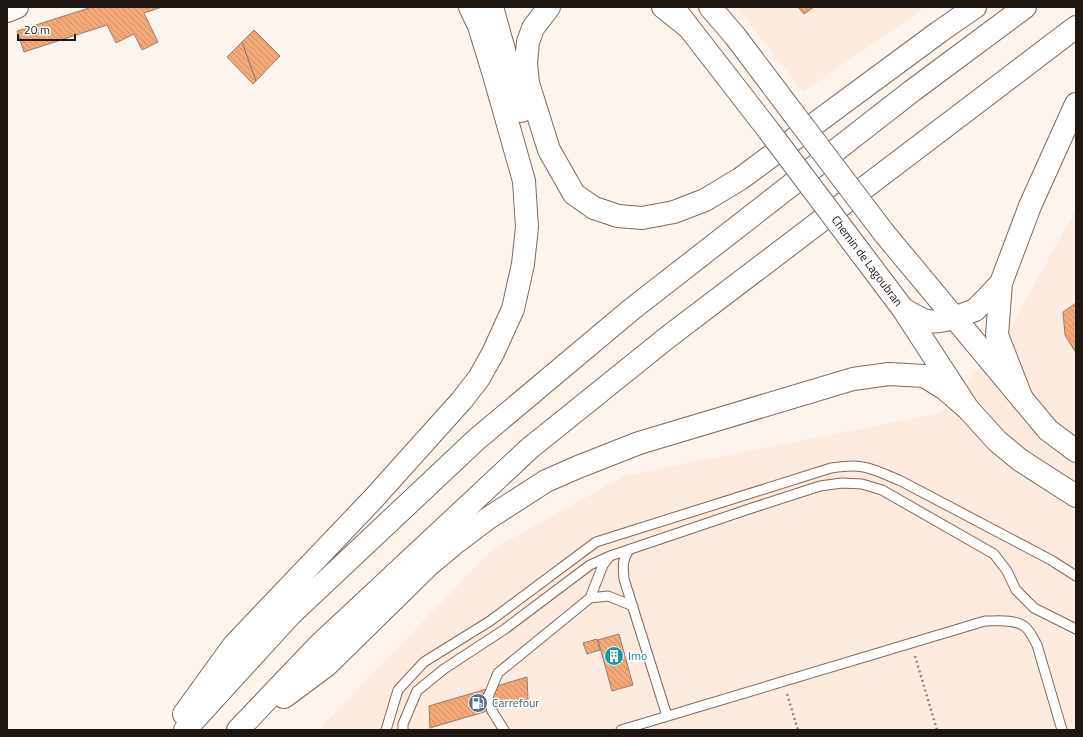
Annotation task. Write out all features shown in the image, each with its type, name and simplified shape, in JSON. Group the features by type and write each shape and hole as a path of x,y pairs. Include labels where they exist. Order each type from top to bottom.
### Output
{"main road":[{"path":"7,11 17,7"},
{"path":"172,730 234,645 399,472 462,400 483,372 513,308 523,264 527,227 524,181 479,26 470,7"},
{"path":"492,7 515,91 534,147 544,164 574,194 594,208 618,216 642,218 674,212 705,200 740,180 939,32 975,7"},
{"path":"549,7 533,28 528,42 526,63 528,83 549,150 574,194"},
{"path":"663,7 688,27"},
{"name":"Chemin de Lagoubran","path":"673,7 770,131 903,309 968,409 997,441 1020,460 1076,496"},
{"path":"710,7 735,36 884,233 954,318 1048,430 1076,451"},
{"path":"185,730 291,614 477,439 638,305 912,91 1025,7"},
{"path":"239,730 319,645 530,448 668,337 1076,27"},
{"path":"1022,399 997,335 1001,283 1030,206 1076,104"},
{"path":"903,309 922,320 938,322 954,318 975,310 1001,283"},
{"path":"239,730 327,664 430,564 454,544 487,519 546,481 639,443 853,378 889,374 924,376 945,389 968,409"}],"lane":[{"path":"386,730 398,690 424,662 490,621 596,542 831,468 853,466 864,467 876,470 901,481 1044,556 1076,576"},
{"path":"403,730 403,724 417,691 444,669 505,629 590,565 610,556 820,486 842,483 862,484 882,490 994,554 1007,571 1016,590 1034,608 1076,629"},
{"path":"629,550 625,556 622,566 624,578 666,716"},
{"path":"504,730 492,711 488,697 498,673 590,598 603,565 610,556"},
{"path":"590,598 608,596 633,606"},
{"path":"621,730 985,621 1017,623 1024,626 1030,632 1037,645 1062,730"}],"path":[{"path":"911,643 937,730"},
{"path":"777,683 787,694 798,730"}],"shaded area":[{"path":"737,7 925,7 803,92"},
{"path":"1076,209 1076,730 320,730 493,549 626,475 941,413 1005,338"}],"building":[{"path":"92,7 162,7 144,13 158,42 142,50 134,34 116,43 107,25 24,52 17,31"},
{"path":"798,7 814,7 804,14"},
{"path":"254,30 280,56 256,81 242,42"},
{"path":"242,42 256,81 253,84 227,57"},
{"path":"1076,303 1076,353 1065,335 1063,312"},
{"name":"Imo","path":"619,634 633,685 612,691 598,640"},
{"path":"597,639 600,650 587,654 583,643"},
{"name":"Carrefour","path":"527,677 528,699 430,728 429,706"}],"place":[{"name":"Imo","path":"614,656"},
{"name":"Carrefour","path":"478,703"}]}
